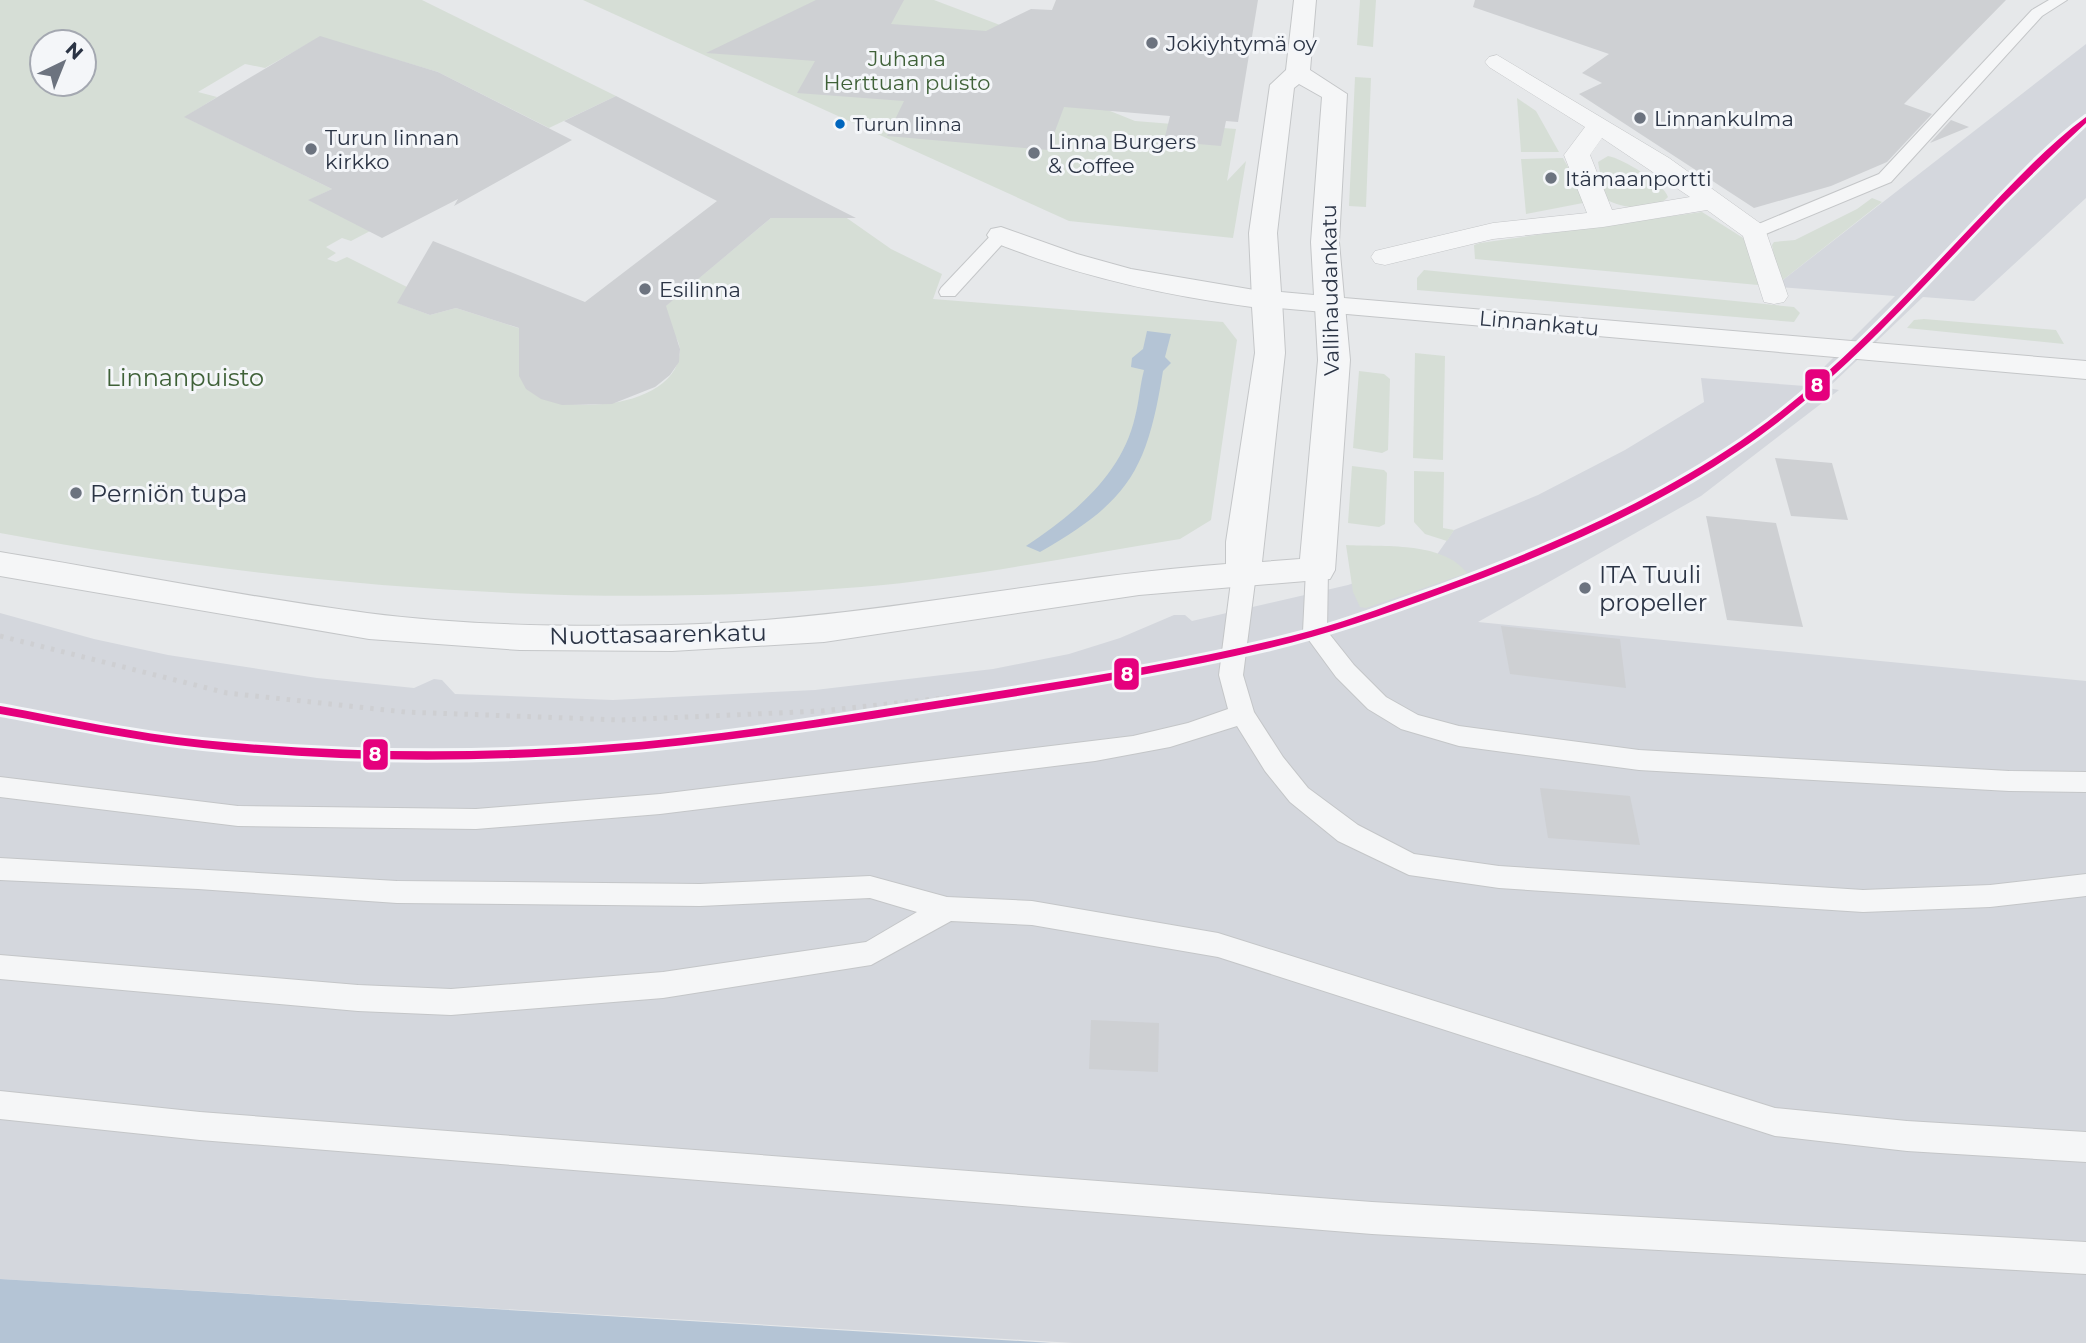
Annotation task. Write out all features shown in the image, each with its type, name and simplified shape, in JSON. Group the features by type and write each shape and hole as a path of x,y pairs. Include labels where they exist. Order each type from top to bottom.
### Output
{"street":[{"path":"1244,573 1244,542 1270,353 1263,233 1282,85 1298,73 1305,0"},
{"path":"1497,62 1660,163 1755,232 1774,296"},
{"name":"Vallihaudankatu","path":"1298,73 1335,94 1325,242 1334,360 1317,570"},
{"path":"1598,127 1577,155 1603,219"},
{"path":"1385,257 1493,231 1603,219 1712,201"},
{"name":"Linnankatu","path":"1001,235 1050,256 1103,273 1196,291 1267,300 2086,370"},
{"name":"Nuottasaarenkatu","path":"0,564 369,626 520,637 672,638 824,629 1139,583 1244,573 1317,570"}],"lane":[{"path":"1755,232 1885,178 2037,13 2060,0"},
{"path":"948,292 1001,235"},
{"path":"1317,570 1315,632 1345,671 1377,703 1410,722 1459,736 1639,760 2009,781 2086,782"},
{"path":"1244,573 1231,675 1242,713 1274,764 1298,795 1348,833 1409,864 1499,877 1863,901 1990,896 2086,885"},
{"path":"0,787 238,816 476,819 660,804 1095,751 1163,741 1205,730 1242,713"},
{"path":"0,869 184,877 411,893 700,895 870,887 947,909 1031,913 1218,945 1775,1122 1907,1136 2086,1147"},
{"path":"0,967 358,998 464,1001 663,985 871,953 947,909"},
{"path":"0,1105 200,1126 1372,1218 2086,1258"}],"shaded area":[{"path":"2086,44 2086,198 1974,301 1923,297 1828,388 1839,390 1701,496 1478,622 2086,681 2086,1343 1073,1343 0,1279 0,613 94,639 168,655 317,678 414,688 434,679 442,680 455,694 613,700 815,690 993,669 1069,654 1120,638 1174,615 1185,615 1192,621 1348,585 1436,556 1454,530 1538,495 1625,450 1704,402 1701,378 1805,386 1895,296 1779,287 1779,283"}],"green space":[{"name":"Linnanpuisto","path":"0,0 422,0 616,96 549,128 438,72 320,37 265,68 245,64 198,92 217,97 185,117 332,189 309,200 372,230 351,241 342,238 326,247 336,253 327,259 336,262 347,257 407,287 398,303 430,315 456,308 540,335 521,362 523,383 542,397 571,404 605,404 638,396 665,381 679,358 679,344 668,329 650,319 771,218 792,218 824,202 891,249 942,274 933,299 1223,322 1237,340 1211,520 1180,539 901,583 753,593 645,596 537,594 321,579 106,551 0,533"},
{"name":"Juhana Herttuan puisto","path":"583,0 934,0 1000,25 1008,70 1135,121 1236,129 1227,181 1246,161 1233,238 1069,221"},
{"path":"1360,0 1376,0 1373,47 1357,45"},
{"path":"1355,77 1371,78 1366,207 1349,206"},
{"path":"1517,98 1536,111 1559,152 1521,152"},
{"path":"1608,156 1642,172 1659,185 1668,197 1654,205 1638,208 1605,199 1598,162"},
{"path":"1563,158 1585,198 1583,203 1526,214 1521,159"},
{"path":"1872,198 1882,202 1779,283 1772,245 1774,242 1795,240 1857,209"},
{"path":"1702,212 1748,241 1769,286 1475,259 1474,245 1480,243"},
{"path":"1424,270 1794,307 1800,313 1794,322 1417,290 1417,278"},
{"path":"1914,320 2056,330 2064,344 1907,328"},
{"path":"1415,353 1445,356 1443,460 1413,458"},
{"path":"1359,371 1384,374 1390,379 1388,450 1382,453 1353,448"},
{"path":"1352,466 1384,470 1387,473 1385,524 1379,527 1348,523"},
{"path":"1414,471 1444,472 1443,528 1454,530 1447,541 1425,534 1414,522"},
{"path":"1346,545 1394,546 1428,551 1443,555 1467,573 1366,608 1360,607 1353,592"}],"water":[{"path":"1147,331 1171,334 1165,357 1171,363 1163,371 1150,434 1141,459 1114,499 1095,516 1040,552 1026,546 1078,507 1107,475 1119,457 1129,438 1144,370 1131,367 1132,358 1143,349"},
{"path":"0,1279 1051,1343 0,1343"}],"building":[{"path":"816,0 904,0 891,24 986,31 1031,9 1052,10 1056,0 1258,0 1238,122 1226,121 1221,146 1164,141 1170,116 1064,107 1048,150 887,136 904,101 797,93 815,61 706,53"},
{"path":"1475,0 2006,0 1904,104 1932,114 1887,162 1831,186 1754,208 1579,94 1602,83 1582,73 1609,54 1473,7"},
{"path":"320,36 438,72 572,140 454,206 458,199 382,238 308,200 332,189 184,117"},
{"path":"616,96 856,218 771,218 666,306 680,349 679,362 670,375 655,387 612,404 562,405 541,399 526,389 519,376 519,328 456,308 430,315 397,303 433,241 585,302 717,201 564,121"},
{"path":"1951,120 1969,127 1930,143"},
{"path":"1775,458 1832,463 1848,520 1791,516"},
{"path":"1706,516 1776,523 1803,627 1727,620"},
{"path":"1501,626 1620,639 1626,688 1510,674"},
{"path":"1540,788 1630,796 1640,845 1548,838"},
{"path":"1091,1020 1159,1023 1158,1072 1089,1069"}],"railway":[{"path":"0,636 227,693 405,712 620,720 822,711 1064,685"}],"transit line":[{"name":"8","path":"0,710 152,737 302,752 452,755 602,749 842,720 1027,691 1190,662 1326,630 1549,548 1665,492 1738,447 1786,412 1832,373 2000,202 2086,119"}],"place":[{"name":"Jokiyhtymä oy","path":"1152,43"},
{"name":"Linnankulma","path":"1640,118"},
{"name":"Turun linna","path":"840,124"},
{"name":"Turun linnan kirkko","path":"311,149"},
{"name":"Linna Burgers & Coffee","path":"1034,153"},
{"name":"Itämaanportti","path":"1551,178"},
{"name":"Esilinna","path":"645,289"},
{"name":"Perniön tupa","path":"76,493"},
{"name":"ITA Tuuli propeller","path":"1585,588"}]}
